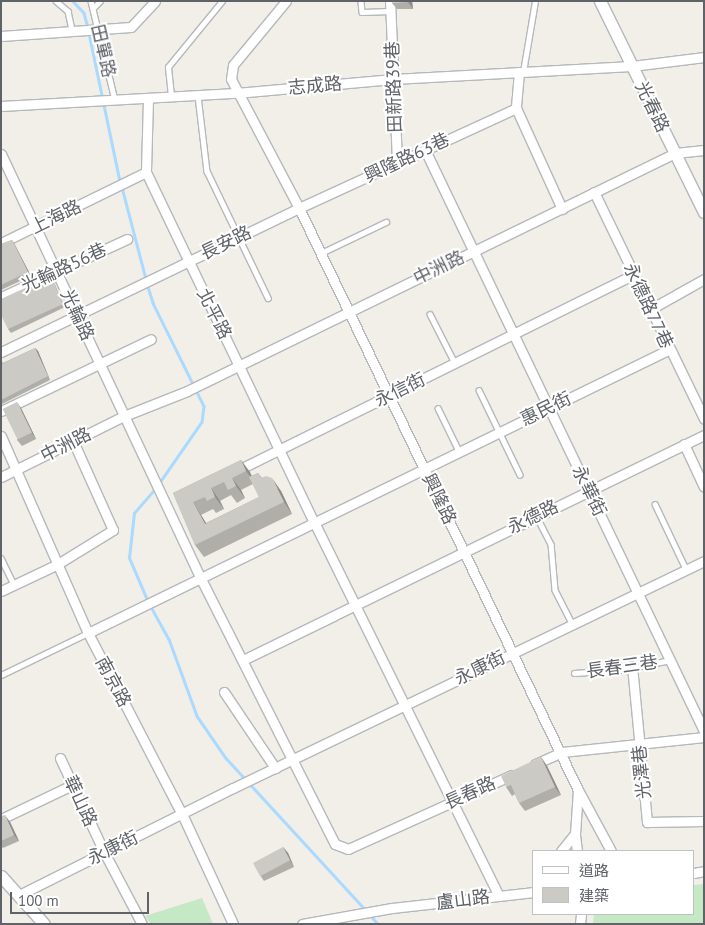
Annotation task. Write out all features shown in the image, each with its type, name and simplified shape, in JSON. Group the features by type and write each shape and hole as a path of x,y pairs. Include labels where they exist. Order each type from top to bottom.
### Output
{"main road":[{"name":"光春路","path":"600,1 704,212"},
{"path":"1,876 44,924"}],"street":[{"path":"1,36 136,25 155,1"},
{"name":"興隆路","path":"286,1 233,65 230,79 236,94 299,208 562,752 578,790 610,850"},
{"name":"田新路39巷","path":"391,6 397,164"},
{"name":"志成路","path":"1,106 236,94 393,79 632,66 704,57"},
{"path":"521,72 516,108 562,209"},
{"name":"北平路","path":"148,99 146,172 450,802 499,896"},
{"name":"興隆路63巷","path":"299,208 516,108"},
{"name":"永華街","path":"425,150 472,252 590,490 704,731"},
{"name":"中洲路","path":"1,477 124,416 187,391 203,381 675,153 704,150"},
{"name":"光輪路","path":"1,154 165,502"},
{"name":"上海路","path":"1,243 146,172"},
{"name":"永德路77巷","path":"594,192 668,350 704,419"},
{"name":"長安路","path":"76,315 299,208"},
{"name":"光輪路56巷","path":"1,297 128,239"},
{"name":"永信街","path":"227,475 633,276"},
{"path":"649,310 704,279"},
{"path":"1,352 76,315"},
{"path":"1,411 151,339"},
{"name":"惠民街","path":"424,468 668,350"},
{"name":"永德路","path":"243,660 464,550 704,435"},
{"name":"南京路","path":"1,436 56,565 88,633 182,814 233,924"},
{"path":"1,591 56,565 113,530 73,441"},
{"path":"684,444 704,487"},
{"path":"88,633 424,468"},
{"path":"175,500 165,502 200,577"},
{"name":"永康街","path":"19,895 257,776 704,561"},
{"name":"長春路","path":"200,577 294,759 335,844 348,849 562,752 704,737"},
{"name":"光澤巷","path":"632,666 647,822 704,821"},
{"path":"224,692 275,768"},
{"name":"華山路","path":"60,758 104,852 142,924"},
{"path":"1,819 72,785"},
{"name":"興隆路","path":"577,850 575,834 578,790"},
{"path":"562,850 575,834"},
{"name":"盧山路","path":"302,924 392,908 499,896 532,890"}],"lane":[{"path":"56,1 68,11 76,30"},
{"name":"田單路","path":"91,1 113,101"},
{"path":"93,8 100,1"},
{"path":"171,97 168,67 222,1"},
{"name":"田新路39巷","path":"361,1 362,12 391,6"},
{"path":"521,72 536,1"},
{"path":"198,96 207,171 268,298"},
{"path":"320,253 386,222"},
{"path":"430,314 455,363"},
{"path":"479,390 520,475"},
{"path":"438,408 459,451"},
{"path":"655,504 686,569"},
{"path":"536,515 551,544 555,590 572,624"},
{"path":"1,558 14,585"},
{"path":"1,675 88,633"},
{"name":"長春三巷","path":"574,673 621,670 632,666 670,660"}],"green space":[{"path":"704,884 704,924 593,924 594,915 695,915 695,885"},
{"path":"202,898 213,924 151,924 145,916"}],"building":[{"path":"392,1 408,1 408,2 392,3"},
{"path":"12,240 28,272 1,285 1,244"},
{"path":"51,276 63,304 8,329 1,315 1,299"},
{"path":"35,348 48,376 1,400 1,362 2,364"},
{"path":"17,402 32,433 18,440 3,409"},
{"path":"241,460 246,471 232,478 236,486 228,490 224,482 211,488 215,497 207,501 205,497 193,502 205,524 259,497 249,477 258,473 261,478 266,476 272,478 284,502 195,545 173,493"},
{"path":"541,757 555,787 519,803 511,785 506,787 501,776"},
{"path":"5,815 14,835 1,841 1,816"},
{"path":"283,847 290,860 260,876 253,863"}],"waterway":[{"path":"73,1 84,13 88,28"},
{"path":"89,33 120,182"},
{"path":"122,187 146,279"},
{"path":"147,284 153,303 204,406 202,422 159,484"},
{"path":"147,600 129,558 134,513 156,488"},
{"path":"150,605 169,639 197,716 226,758 365,909"},
{"path":"370,915 378,924"}]}
